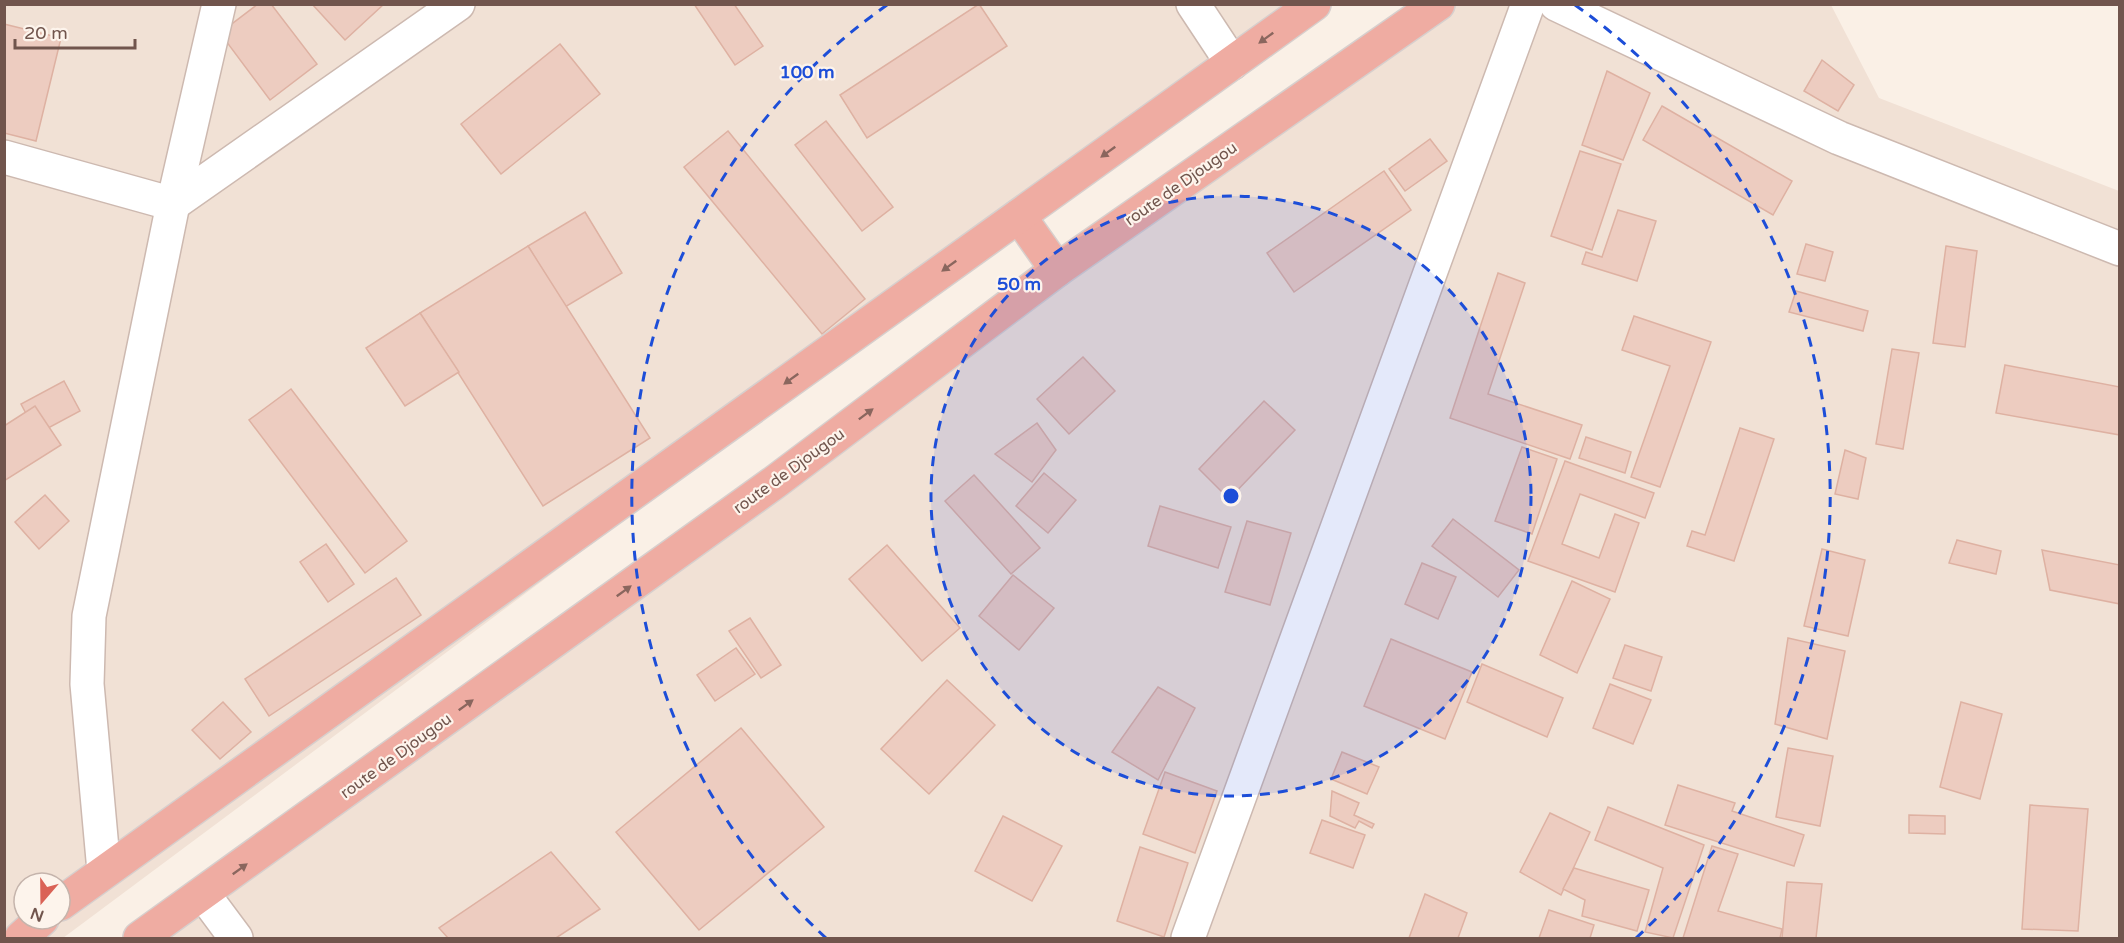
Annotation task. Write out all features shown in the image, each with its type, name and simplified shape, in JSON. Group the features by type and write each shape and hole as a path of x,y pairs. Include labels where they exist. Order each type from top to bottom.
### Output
{"highway":[{"path":"72,895 1314,4"},
{"name":"route de Djougou","path":"140,939 765,489 1057,270 1438,4"},
{"path":"1019,216 1057,270"}],"street":[{"path":"104,871 87,684 90,616 173,204 219,4"},
{"path":"173,204 458,4"},
{"path":"1193,4 1232,63"},
{"path":"1188,939 1528,4"},
{"path":"1556,4 1839,138 2120,249"},
{"path":"4,157 173,204"},
{"path":"204,895 236,939"}],"shaded area":[{"path":"5,5 1315,5 63,938 5,938"},
{"path":"1437,5 1831,5 1879,98 2119,191 2119,938 164,938"}],"building":[{"path":"258,4 271,4 317,64 270,100 220,33"},
{"path":"312,4 384,4 345,40"},
{"path":"694,4 734,4 763,46 735,65"},
{"path":"979,4 1007,46 867,138 840,95"},
{"path":"4,24 61,38 36,141 4,133"},
{"path":"560,44 600,94 501,174 461,124"},
{"path":"1822,60 1854,85 1838,111 1804,91"},
{"path":"1607,71 1650,93 1623,160 1582,145"},
{"path":"1662,106 1792,181 1773,215 1643,140"},
{"path":"826,121 893,207 862,231 795,145"},
{"path":"728,131 865,299 822,334 684,167"},
{"path":"1430,139 1447,161 1405,191 1389,169"},
{"path":"1580,151 1621,164 1592,250 1551,236"},
{"path":"1384,171 1411,210 1294,292 1267,253"},
{"path":"1618,210 1656,221 1637,281 1582,264 1586,252 1602,257"},
{"path":"585,212 622,273 565,307 528,246"},
{"path":"1806,244 1833,252 1825,281 1797,274"},
{"path":"528,246 650,438 543,506 420,313"},
{"path":"1946,246 1977,251 1965,347 1933,343"},
{"path":"1498,273 1525,283 1488,394 1582,425 1570,459 1450,418"},
{"path":"1796,291 1868,311 1863,331 1789,312"},
{"path":"420,313 459,372 405,406 366,348"},
{"path":"1634,316 1711,342 1660,487 1631,477 1670,366 1622,350"},
{"path":"1892,349 1919,353 1903,449 1876,444"},
{"path":"1083,357 1115,391 1069,434 1037,399"},
{"path":"2005,365 2120,387 2120,435 1996,413"},
{"path":"64,381 80,411 37,434 21,404"},
{"path":"291,389 407,541 365,573 249,420"},
{"path":"1264,401 1295,430 1229,499 1199,469"},
{"path":"35,406 61,445 4,481 4,426"},
{"path":"1037,423 1056,450 1032,482 995,454"},
{"path":"1740,428 1774,439 1734,561 1687,546 1692,531 1705,535"},
{"path":"1586,437 1631,452 1625,473 1579,458"},
{"path":"1522,447 1557,459 1532,534 1495,521"},
{"path":"1845,450 1866,458 1858,499 1835,494"},
{"path":"1565,461 1654,493 1645,518 1580,494 1562,544 1599,558 1615,514 1639,523 1615,592 1528,561"},
{"path":"1044,473 1076,500 1048,533 1016,506"},
{"path":"974,475 1040,548 1011,574 945,501"},
{"path":"45,495 69,521 39,549 15,522"},
{"path":"1160,506 1231,527 1218,568 1148,546"},
{"path":"1453,519 1519,570 1498,597 1432,546"},
{"path":"1247,521 1291,533 1270,605 1225,592"},
{"path":"1957,540 2001,551 1996,574 1949,563"},
{"path":"326,544 354,584 328,602 300,562"},
{"path":"887,545 960,628 922,661 849,579"},
{"path":"1822,549 1865,560 1848,636 1804,626"},
{"path":"2042,550 2120,565 2120,604 2050,590"},
{"path":"1422,563 1456,577 1438,619 1405,604"},
{"path":"1013,575 1054,608 1019,650 979,616"},
{"path":"396,578 421,615 269,716 245,679"},
{"path":"1572,581 1610,599 1577,673 1540,655"},
{"path":"750,618 781,665 761,678 729,631"},
{"path":"1788,638 1845,651 1827,739 1775,724"},
{"path":"1391,639 1472,672 1445,739 1364,706"},
{"path":"1625,645 1662,657 1651,691 1613,678"},
{"path":"736,648 755,674 715,701 697,675"},
{"path":"1482,664 1563,698 1547,737 1467,702"},
{"path":"947,680 995,725 929,794 881,749"},
{"path":"1610,684 1651,700 1633,744 1593,728"},
{"path":"1158,687 1195,708 1158,780 1112,752"},
{"path":"223,702 251,732 220,759 192,730"},
{"path":"1961,702 2002,714 1980,799 1940,787"},
{"path":"741,728 824,827 699,930 616,832"},
{"path":"1788,748 1833,756 1820,826 1776,817"},
{"path":"1342,752 1379,767 1367,794 1331,779"},
{"path":"1165,772 1217,791 1195,853 1143,834"},
{"path":"1678,785 1735,803 1732,811 1804,835 1794,866 1665,825"},
{"path":"1332,791 1359,803 1354,815 1374,824 1372,828 1359,821 1355,828 1330,816"},
{"path":"2030,805 2088,809 2078,931 2022,929"},
{"path":"1608,807 1704,845 1673,938 1645,932 1663,868 1595,840"},
{"path":"1550,813 1590,832 1561,895 1520,872"},
{"path":"1909,815 1945,816 1945,834 1909,833"},
{"path":"1003,816 1062,846 1032,901 975,871"},
{"path":"1322,820 1365,835 1353,868 1310,853"},
{"path":"1712,846 1738,854 1718,911 1782,929 1780,938 1683,938"},
{"path":"1140,847 1188,863 1164,937 1117,921"},
{"path":"551,852 600,909 556,938 448,938 439,928"},
{"path":"1574,868 1649,890 1637,931 1582,916 1585,900 1563,889"},
{"path":"1787,882 1822,884 1816,938 1782,938"},
{"path":"1425,894 1467,913 1458,938 1409,938"},
{"path":"1549,910 1594,925 1590,938 1539,938"}]}
